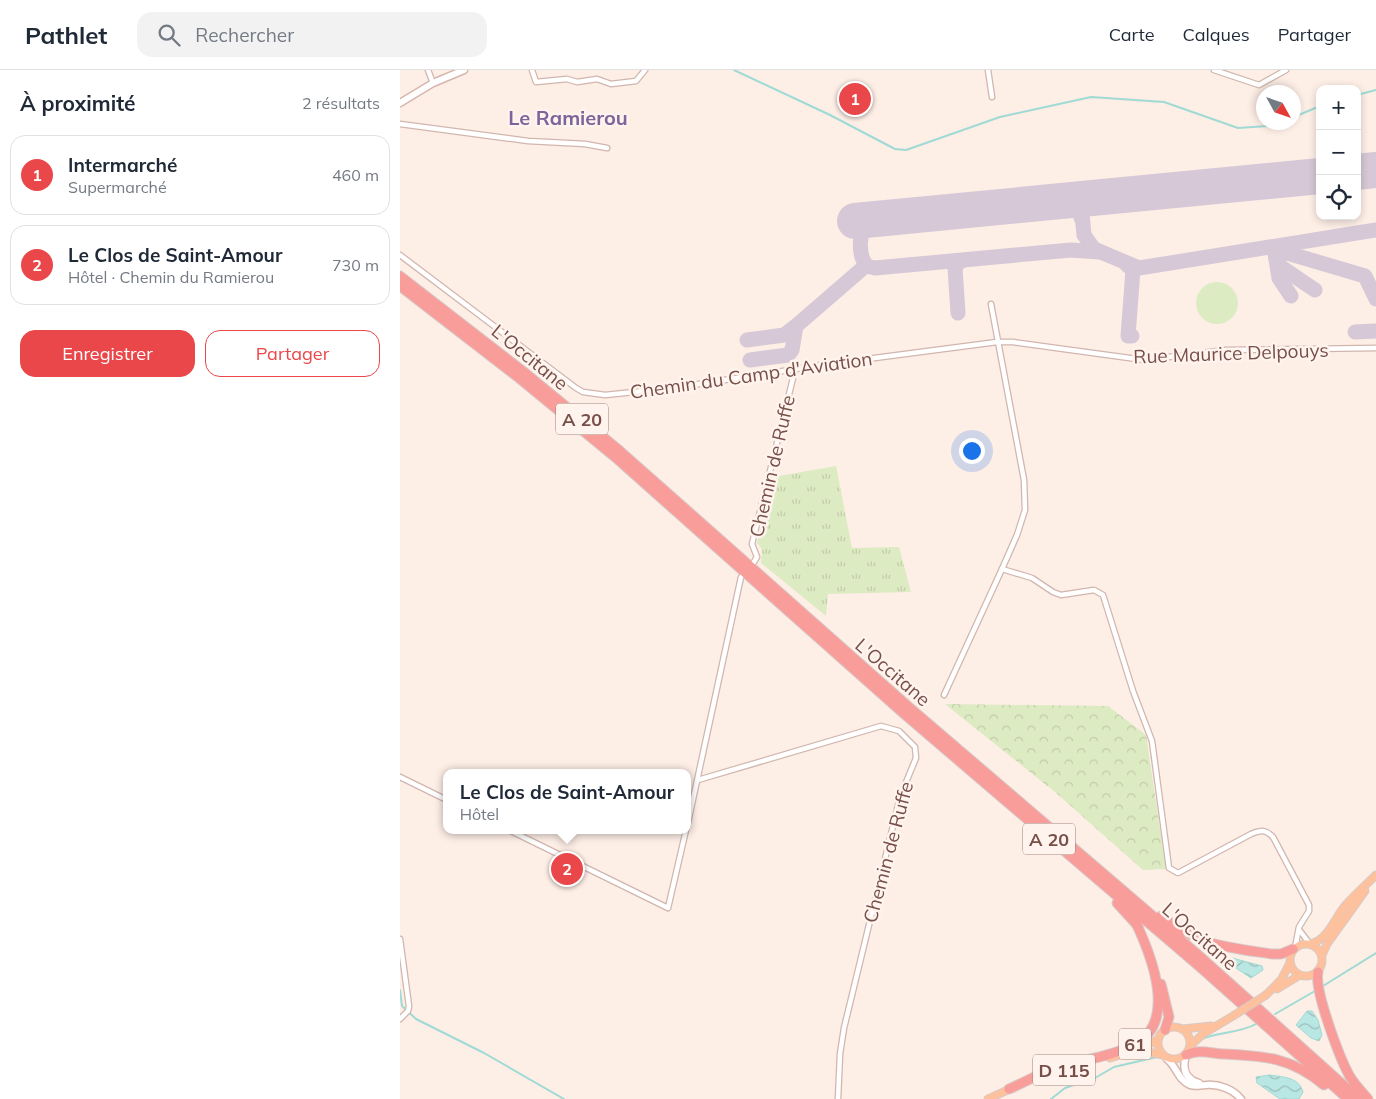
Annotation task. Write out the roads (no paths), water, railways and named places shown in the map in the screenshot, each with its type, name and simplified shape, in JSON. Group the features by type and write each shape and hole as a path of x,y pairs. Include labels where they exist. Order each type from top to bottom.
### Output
{"highway":[{"name":"L'Occitane","path":"400,276 524,372 620,451 908,707 1211,966 1360,1099"},
{"name":"L'Occitane","path":"400,286 519,378 608,452 903,713 1199,966 1348,1099"},
{"name":"61","path":"1053,842 1136,923 1150,948 1159,971 1169,1017 1165,1030"},
{"path":"1073,848 1169,922 1194,938 1215,945 1272,954 1281,954 1294,948"},
{"name":"61","path":"1009,1089 1051,1070 1136,1044 1147,1034 1155,1022 1159,1005 1151,963 1136,923"},
{"path":"1318,972 1317,986 1343,1063 1353,1082 1368,1099"},
{"path":"1186,1055 1200,1051 1273,1058 1303,1069 1341,1099"}],"main road":[{"path":"400,103 432,84 464,70"},
{"path":"1290,963 1292,968 1300,975 1310,976 1318,972 1322,964 1322,955 1330,938 1376,875"},
{"path":"1266,995 1281,980 1290,963 1294,948 1320,940 1344,907 1376,875"},
{"path":"1310,944 1317,948 1322,955"},
{"path":"1205,1085 1192,1081 1186,1076 1184,1066 1186,1055 1195,1040 1216,1025 1300,975"},
{"path":"1216,1025 1196,1030 1183,1030 1174,1027 1165,1030 1158,1039 1158,1045 1183,1081 1193,1086 1220,1086 1231,1090 1241,1099"},
{"path":"1183,1030 1189,1037 1190,1046"},
{"name":"D 115","path":"988,1099 1009,1089 1062,1071 1119,1056 1149,1045 1158,1039"},
{"name":"D 115","path":"1119,1056 1148,1052 1165,1057"},
{"path":"1165,1057 1177,1060 1186,1055"}],"street":[{"path":"428,70 432,84"},
{"path":"532,70 536,82 567,79 577,82 597,79 611,84 636,81 645,70"},
{"path":"988,70 992,97"},
{"path":"1214,70 1259,85 1286,70"},
{"path":"400,124 520,140 585,144 607,148"},
{"name":"Chemin du Camp d'Aviation","path":"400,255 583,392 605,396 998,342"},
{"path":"944,695 1017,535 1025,510 1024,480 992,304"},
{"name":"Rue Maurice Delpouys","path":"998,342 1013,342 1144,360 1226,350 1376,348"},
{"name":"Chemin de Ruffe","path":"754,562 757,557 752,544 795,370"},
{"path":"1002,569 1032,578 1061,595 1094,590 1103,595 1133,691 1152,741 1171,871 1178,873 1251,834 1261,830 1266,831 1272,837 1309,905 1309,911 1299,927 1294,948"},
{"path":"691,811 741,577"},
{"name":"Chemin de Ruffe","path":"698,780 881,726 899,731 915,747 916,758 900,797 844,1028 840,1054 838,1099"},
{"path":"400,777 443,798"},
{"path":"518,834 668,908 686,834"},
{"path":"1299,927 1301,935 1310,944"},
{"path":"400,939 409,1006 405,1015 400,1019"}],"water":[{"path":"1232,958 1262,966 1263,970 1251,978 1233,966 1230,960"},
{"path":"1307,1011 1312,1011 1318,1020 1322,1035 1319,1041 1311,1038 1296,1025"},
{"path":"1270,1075 1285,1077 1298,1083 1303,1092 1299,1099 1280,1099 1257,1083 1256,1077"}],"waterway":[{"path":"734,70 830,115 895,149 906,150 1000,117 1091,97 1164,102 1238,128 1256,127"},
{"path":"1361,94 1376,90"},
{"path":"1301,114 1316,108"},
{"path":"1323,986 1376,953"},
{"path":"400,990 402,1006 416,1019 484,1053 564,1099"},
{"path":"1275,1014 1315,991"},
{"path":"1202,1039 1256,1024"},
{"path":"1051,1099 1065,1088 1095,1078 1114,1067 1157,1057"}],"place":[{"name":"Intermarché","path":"855,99"},
{"name":"Le Clos de Saint-Amour","path":"567,869"}],"district":[{"name":"Le Ramierou","path":"568,117"}]}
